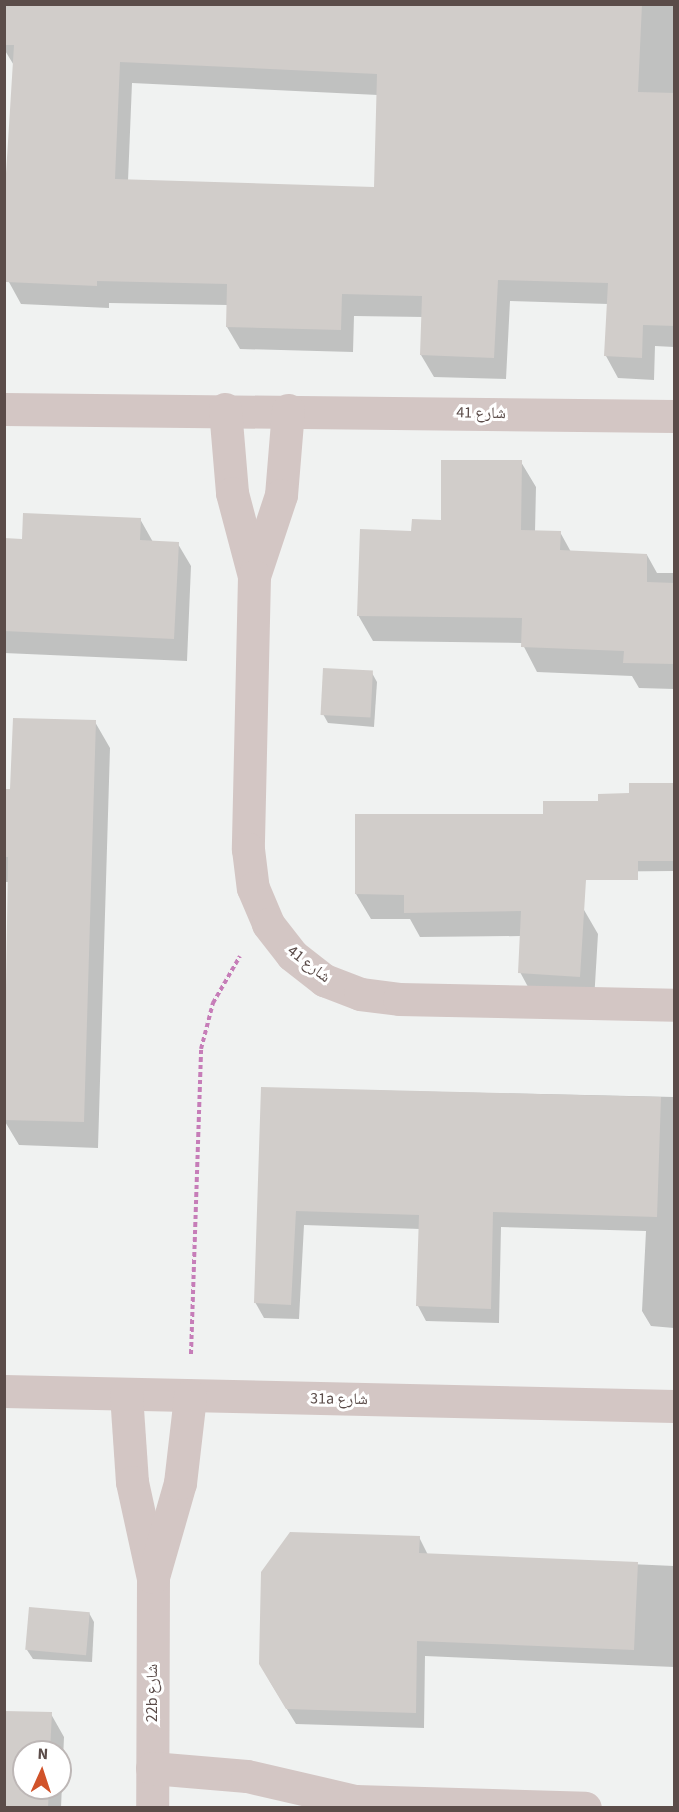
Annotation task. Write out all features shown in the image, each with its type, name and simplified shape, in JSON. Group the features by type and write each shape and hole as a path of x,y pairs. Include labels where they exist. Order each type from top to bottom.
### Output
{"street":[{"name":"شارع 41","path":"8,406 675,416"},
{"name":"شارع 41","path":"225,409 232,493 254,576 248,849 253,888 268,924 292,955 324,980 360,994 399,999 675,1005"},
{"name":"شارع 41","path":"254,576 281,495 288,410"},
{"name":"31a شارع","path":"4,1391 675,1406"},
{"path":"126,1394 132,1482 153,1578"},
{"path":"153,1578 180,1483 190,1395"},
{"name":"22b شارع","path":"152,1808 153,1578"},
{"path":"152,1768 248,1776 340,1804 585,1808"}],"path":[{"path":"190,1395 201,1049 213,1003 236,960 268,924"}],"building":[{"path":"4,4 642,4 638,92 675,93 675,326 643,325 642,358 604,356 608,283 498,280 494,358 420,355 422,296 342,294 341,330 226,327 227,284 97,281 97,286 6,282 4,206 14,45 4,45","holes":["120,62 377,74 374,187 115,179"]},
{"path":"441,460 522,460 521,530 561,531 560,550 647,554 647,582 675,583 675,664 623,663 624,651 521,647 522,618 357,616 360,529 411,531 412,519 441,520"},
{"path":"23,513 141,518 140,540 179,542 174,639 4,631 4,538 22,539"},
{"path":"323,668 373,671 370,718 321,715"},
{"path":"13,718 96,720 84,1122 4,1120 8,857 4,857 4,789 10,789"},
{"path":"629,783 675,783 675,861 638,861 638,880 586,880 580,977 518,973 521,911 404,913 404,895 355,894 355,814 543,814 543,801 598,801 598,794 629,793"},
{"path":"261,1087 661,1097 657,1217 493,1212 491,1309 416,1306 419,1215 296,1211 291,1305 254,1303"},
{"path":"290,1532 420,1536 419,1553 638,1562 634,1650 417,1641 416,1713 286,1709 259,1664 261,1572"},
{"path":"29,1607 90,1612 86,1655 25,1650"},
{"path":"4,1711 52,1712 51,1740 12,1740 12,1800 48,1800 48,1808 4,1808"}]}
